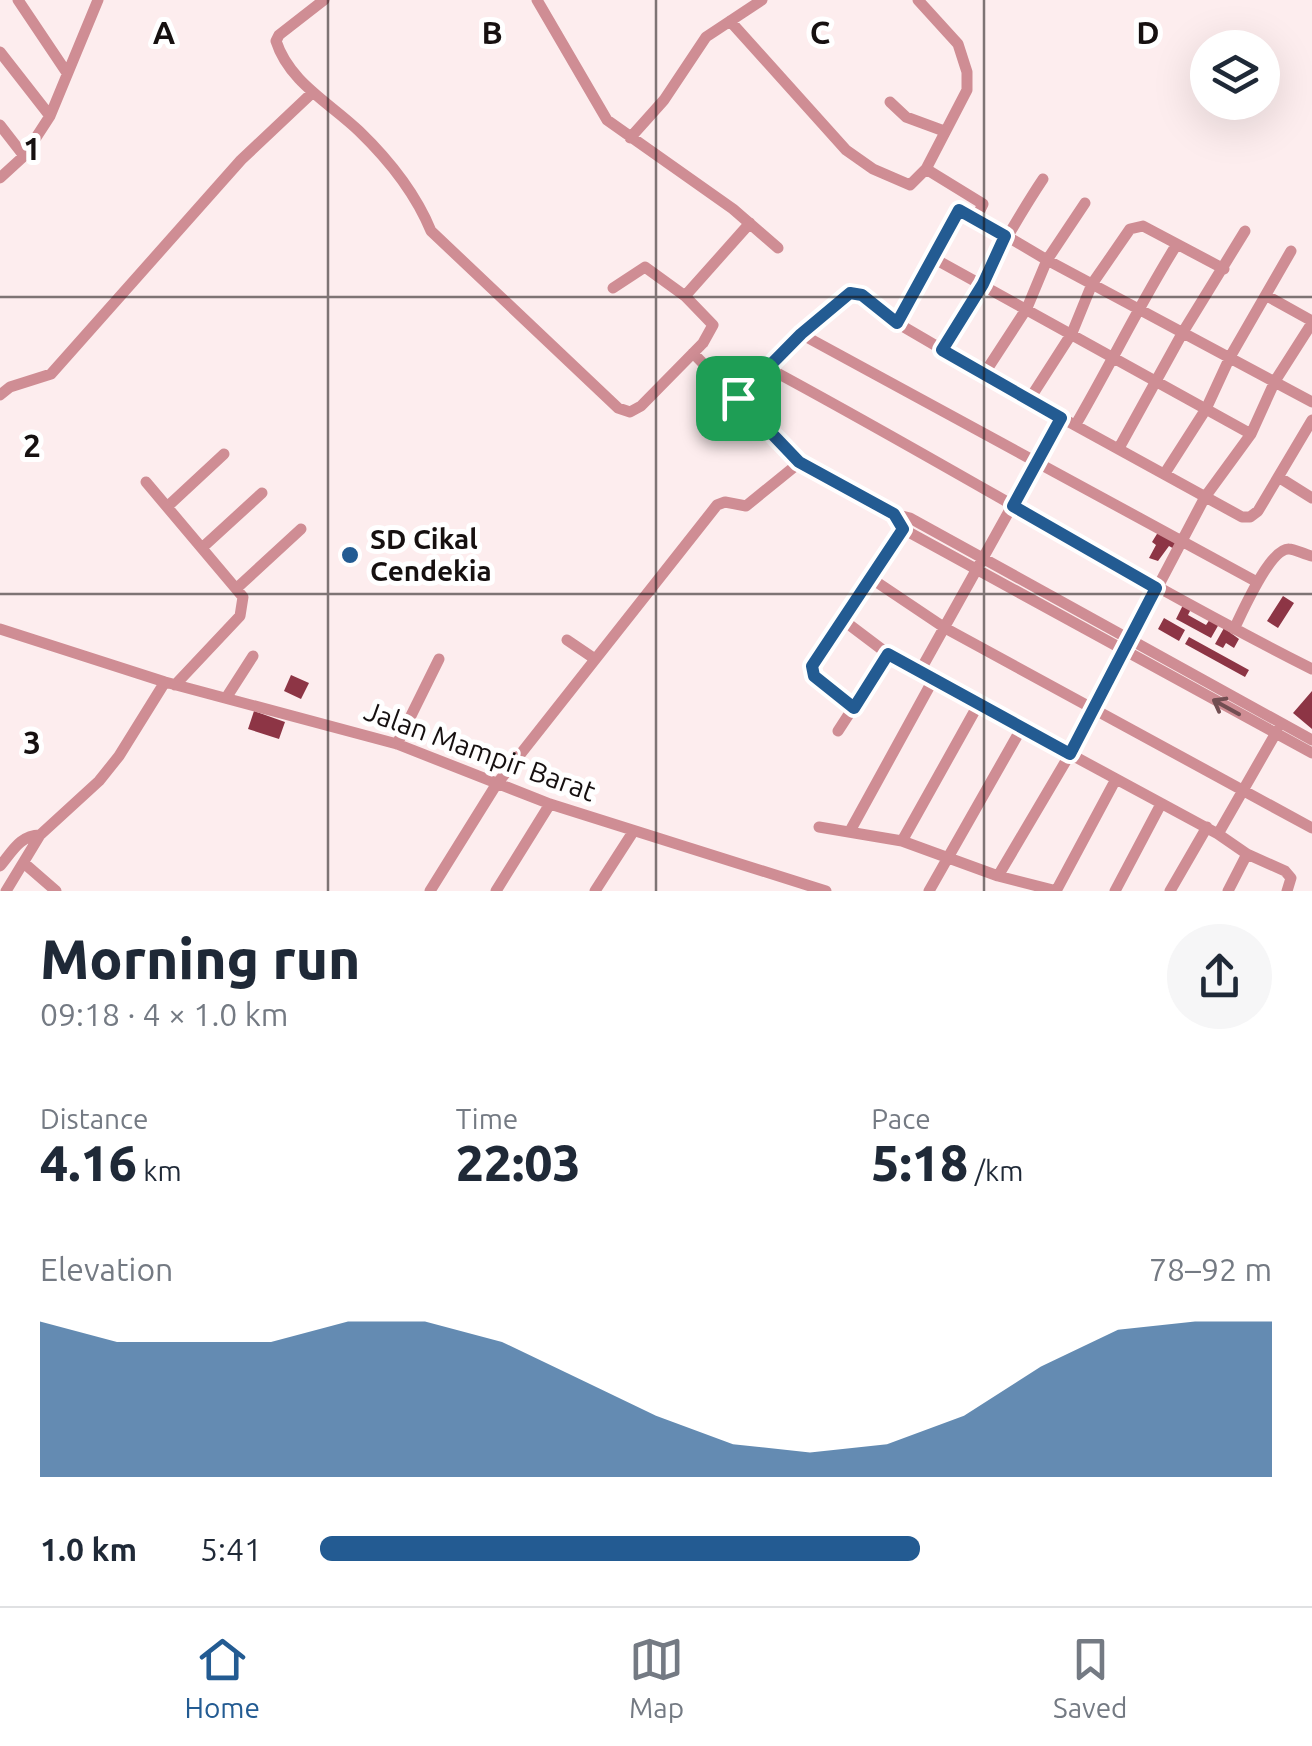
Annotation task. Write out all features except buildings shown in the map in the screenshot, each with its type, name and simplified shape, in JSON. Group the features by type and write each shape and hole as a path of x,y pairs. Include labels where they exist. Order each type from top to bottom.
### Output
{"street":[{"path":"18,0 67,73"},
{"path":"82,0 90,12"},
{"path":"0,178 24,156 50,116 98,0"},
{"path":"324,0 280,34 276,41 282,57 312,93 356,127 390,163 416,198 431,231 624,412 641,406 713,325 685,296 646,267 613,288"},
{"path":"537,0 606,120 750,223 778,248"},
{"path":"630,138 664,100 706,37 762,0"},
{"path":"730,21 846,150 873,169 914,184 926,169 967,90 968,72 958,44 918,0"},
{"path":"0,52 50,116"},
{"path":"0,394 51,374 242,160 312,93"},
{"path":"890,102 906,117 944,131"},
{"path":"0,125 24,156"},
{"path":"926,169 983,204 976,218"},
{"path":"942,350 983,284 1005,236 1043,179"},
{"path":"984,374 1026,308 1047,260 1084,202"},
{"path":"897,323 957,211 963,210 1047,260 1312,402"},
{"path":"685,296 750,223"},
{"path":"1029,400 1072,333 1092,284 1130,229 1136,226 1224,268"},
{"path":"1119,448 1245,231"},
{"path":"1076,424 1137,308 1177,244"},
{"path":"1166,473 1291,252"},
{"path":"933,258 1250,434"},
{"path":"738,398 801,334 854,292 942,350 1246,518 1258,510 1280,478 1312,420"},
{"path":"998,876 1095,709 1205,497 1250,434 1275,381 1312,322 1267,296"},
{"path":"801,334 1257,582"},
{"path":"693,352 799,462 1125,652 1278,728 1312,740"},
{"path":"766,367 889,433 1156,588 1312,668"},
{"path":"920,671 1061,418"},
{"path":"168,506 224,454"},
{"path":"430,891 496,785 718,505 725,502 746,506 799,462"},
{"path":"1280,478 1312,498"},
{"path":"6,891 40,835 99,781 170,683 240,616 243,597 238,587 146,482"},
{"path":"204,546 262,493"},
{"path":"854,708 812,671 907,524"},
{"path":"238,587 301,530"},
{"path":"1234,629 1257,582 1280,551 1290,548 1312,556"},
{"path":"980,565 1132,640 1278,728 1312,753"},
{"path":"872,579 945,628 1312,828"},
{"path":"843,620 888,654 933,680 1212,831 1247,854 1286,871 1291,878 1287,891"},
{"name":"Jalan Mampir Barat","path":"0,629 170,683 397,744 550,804 826,891"},
{"path":"568,640 595,659"},
{"path":"838,731 888,654"},
{"path":"226,698 253,656"},
{"path":"397,744 440,659"},
{"path":"850,830 933,680"},
{"path":"902,841 978,705"},
{"path":"1170,891 1242,789 1278,728"},
{"path":"929,891 1021,729"},
{"path":"820,826 902,841 998,876 1056,891 1116,779"},
{"path":"496,891 550,804"},
{"path":"1115,891 1162,804"},
{"path":"595,891 634,832"},
{"path":"0,866 28,835 40,835"},
{"path":"1228,891 1247,854"},
{"path":"25,864 56,891"}],"place":[{"name":"SD Cikal Cendekia","path":"350,555"}],"route":[{"path":"963,210 1005,236 983,284 942,350 1061,418 1013,506 1156,588 1070,754 888,654 854,708 814,676 812,666 903,529 894,514 799,462 738,398 801,334 850,293 862,295 897,323 957,211 963,210"}]}
